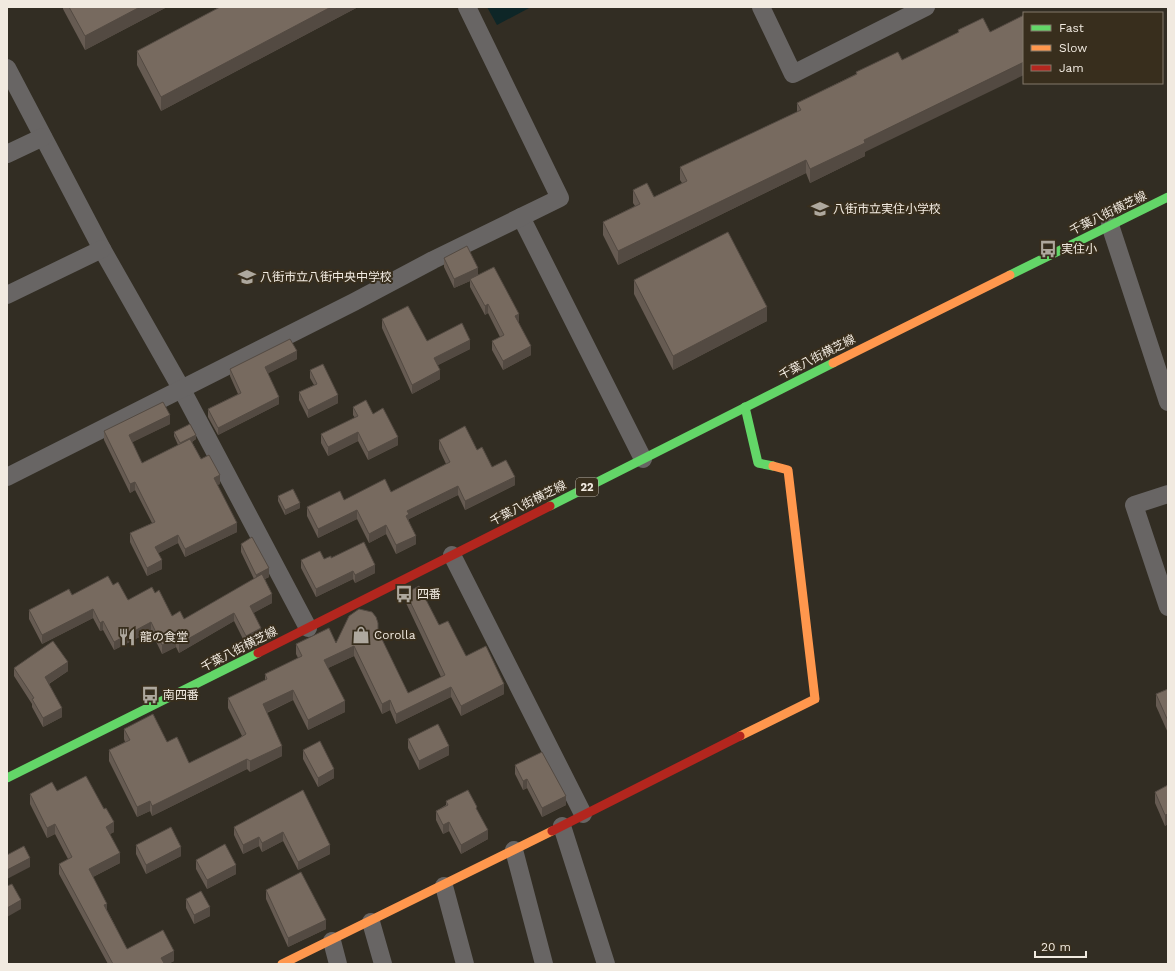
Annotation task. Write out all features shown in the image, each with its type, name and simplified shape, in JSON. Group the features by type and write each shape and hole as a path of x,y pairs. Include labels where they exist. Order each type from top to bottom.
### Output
{"main road":[{"name":"千葉八街横芝線","path":"7,778 308,628 744,407 1168,197"},
{"path":"282,964 444,886 583,814 815,699 788,470 758,463 744,407"}],"street":[{"path":"7,477 560,198 467,7"},
{"path":"761,7 793,74 926,7"},
{"path":"9,76 44,137 102,249 181,388 308,628"},
{"path":"7,154 44,137"},
{"path":"521,217 642,459"},
{"path":"1110,225 1168,402"},
{"path":"7,295 102,249"},
{"path":"1168,494 1134,505 1168,607"},
{"path":"452,555 583,814"},
{"path":"562,826 606,964"},
{"path":"514,850 544,964"},
{"path":"444,886 465,964"},
{"path":"371,922 383,964"},
{"path":"332,941 338,964"}],"water":[{"path":"487,7 531,7 497,25"}],"building":[{"path":"69,7 140,7 85,36"},
{"path":"220,7 331,7 161,97 137,51"},
{"path":"1023,16 1023,62 864,140 865,143 810,169 806,160 618,251 603,222 640,204 633,190 647,183 654,197 687,181 680,167 801,110 797,103 898,52 902,60 959,32 958,30 983,18 990,32"},
{"path":"728,232 767,307 673,356 634,280"},
{"path":"467,246 478,268 454,279 444,258"},
{"path":"494,267 519,314 515,316 531,346 503,361 492,341 504,335 488,304 485,306 470,279"},
{"path":"408,306 427,341 462,323 470,340 434,358 440,370 412,385 382,319"},
{"path":"290,339 297,351 265,367 279,397 218,428 208,409 241,393 230,369"},
{"path":"323,364 338,395 308,410 299,392 317,384 310,370"},
{"path":"366,400 373,414 383,408 398,437 368,452 358,432 328,447 321,434 358,416 353,407"},
{"path":"163,402 170,415 129,435 142,463 190,439 201,459 209,455 220,475 214,478 237,523 185,549 178,535 155,547 162,560 147,568 130,533 155,522 135,482 130,484 104,431"},
{"path":"190,424 196,435 180,443 174,432"},
{"path":"465,426 477,450 482,447 492,467 506,460 515,477 465,501 458,486 407,511 409,514 406,516 416,536 396,545 386,525 369,534 357,510 318,529 307,507 340,491 344,500 385,479 391,492 450,462 439,440"},
{"path":"293,489 300,503 285,510 278,496"},
{"path":"252,537 269,568 256,575 241,544"},
{"path":"364,542 375,565 355,575 353,571 316,589 301,560 320,551 324,559 331,556 331,558"},
{"path":"262,574 272,594 250,606 261,628 246,636 234,613 179,644 176,638 162,645 151,622 114,642 103,621 100,623 93,609 42,635 29,610 69,589 72,595 108,576 113,585 118,582 128,600 152,587 155,593 159,590 172,616 180,611 184,619"},
{"path":"419,586 439,625 448,621 466,656 486,646 504,684 461,706 451,687 396,714 390,700 382,704 354,646 324,660 345,701 308,720 293,690 263,704 282,746 250,761 247,759 152,806 150,801 137,807 109,750 130,740 124,729 153,714 167,742 177,737 189,763 238,739 246,734 228,698 267,679 265,674 302,656 296,644 329,628 336,643 349,616 359,609 372,612 376,617 378,631 408,693 445,675 406,593"},
{"path":"53,641 68,662 45,677 62,708 43,718 32,699 34,698 14,668"},
{"path":"1168,689 1168,721 1156,694"},
{"path":"438,724 449,746 419,761 408,739"},
{"path":"320,741 334,769 318,778 303,750"},
{"path":"542,752 566,796 542,808 527,779 523,781 515,765"},
{"path":"86,776 104,809 106,808 114,822 106,827 120,853 89,869 107,904 104,905 127,949 163,930 174,951 161,958 164,963 162,964 113,964 59,864 72,857 55,824 47,828 30,794 52,782 57,791"},
{"path":"1168,785 1168,814 1165,815 1155,792"},
{"path":"303,790 330,845 298,862 283,832 262,843 259,837 243,845 234,827"},
{"path":"468,790 488,830 461,845 449,822 443,825 436,811 448,805 446,801"},
{"path":"171,827 181,847 146,865 136,845"},
{"path":"225,844 236,865 207,880 196,860"},
{"path":"24,846 30,858 7,870 7,855"},
{"path":"301,872 326,920 288,938 266,890"},
{"path":"12,884 21,900 7,908 7,886"},
{"path":"201,891 210,907 194,915 186,899"}],"traffic: fast":[{"path":"1010,275 1168,197"},
{"path":"550,506 833,363"},
{"path":"745,407 758,463 773,466"},
{"path":"7,778 258,653"}],"traffic: slow":[{"path":"833,363 1010,275"},
{"path":"740,736 815,699 788,470 773,466"},
{"path":"282,964 552,831"}],"traffic: jam":[{"path":"258,653 550,506"},
{"path":"552,831 740,736"}],"place":[{"name":"八街市立実住小学校","path":"820,209"},
{"name":"実住小","path":"1048,249"},
{"name":"八街市立八街中央中学校","path":"247,277"},
{"name":"四番","path":"404,594"},
{"name":"Corolla","path":"361,635"},
{"name":"龍の食堂","path":"127,637"},
{"name":"南四番","path":"150,695"}]}
